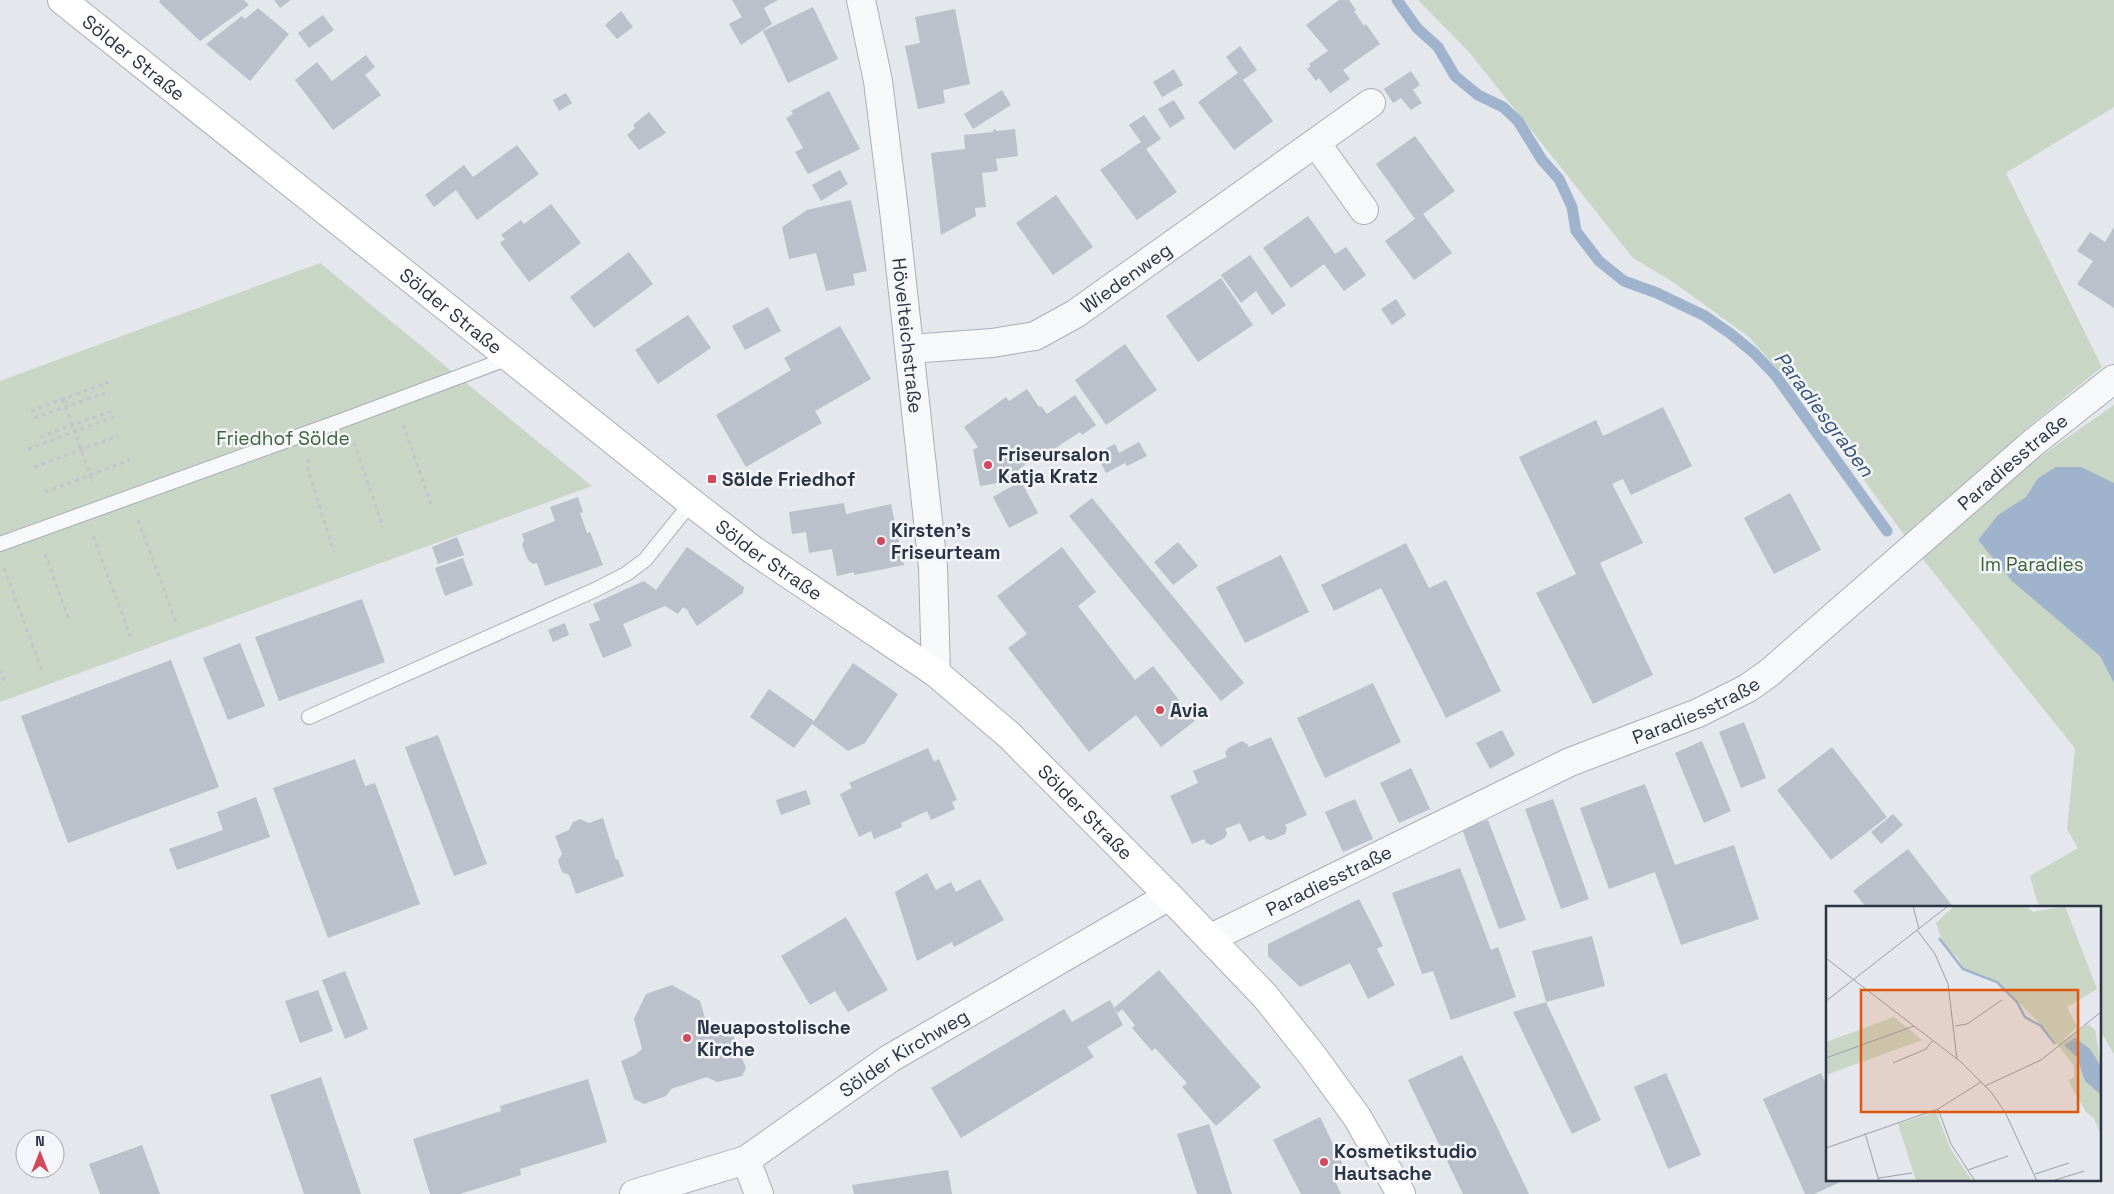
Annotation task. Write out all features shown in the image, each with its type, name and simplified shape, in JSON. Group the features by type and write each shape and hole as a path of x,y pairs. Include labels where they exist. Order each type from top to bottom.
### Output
{"main road":[{"name":"Sölder Straße","path":"62,0 691,503 754,550 936,673 1009,735 1265,996 1312,1055 1356,1117 1402,1194"}],"street":[{"name":"Hövelteichstraße","path":"861,0 878,81 910,349 933,567 936,673"},
{"name":"Wiedenweg","path":"910,349 992,343 1035,336 1075,314 1372,103"},
{"path":"1316,143 1364,210"},
{"name":"Paradiesstraße","path":"1210,938 1570,762 1698,713 1748,688 1768,673 2034,442 2114,379"},
{"name":"Sölder Kirchweg","path":"634,1194 746,1160 889,1060 1169,896"},
{"path":"746,1160 759,1194"}],"lane":[{"path":"0,544 509,358"},
{"path":"309,718 597,589 626,574 645,560 691,503"}],"path":[{"path":"31,411 110,382"},
{"path":"34,418 105,393"},
{"path":"413,393 404,427 431,504"},
{"path":"63,399 102,507"},
{"path":"40,437 112,411"},
{"path":"28,450 114,417"},
{"path":"346,419 383,527"},
{"path":"322,427 306,466 334,552"},
{"path":"34,467 118,436"},
{"path":"45,492 130,460"},
{"path":"130,497 176,625"},
{"path":"84,513 132,641"},
{"path":"36,531 70,622"},
{"path":"3,565 43,673"},
{"path":"0,670 6,685"}],"green space":[{"name":"Im Paradies","path":"1418,0 2114,0 2114,107 2006,173 2102,367 2028,427 1915,544 2114,405 2114,1054 2102,1033 2102,906 2038,906 2030,876 2078,848 2067,829 2075,748 1913,547 1809,405 1749,337 1673,282 1633,258 1469,52"},
{"name":"Friedhof Sölde","path":"320,263 592,486 0,702 0,381"}],"water":[{"path":"2056,467 2081,467 2114,483 2114,683 2100,656 2012,581 1978,540 1998,515 2026,497 2038,478"}],"building":[{"path":"160,0 244,0 249,5 200,41 159,2"},
{"path":"274,0 291,0 280,8"},
{"path":"732,0 778,0 764,8 772,24 741,45 729,24 742,17"},
{"path":"1339,0 1349,0 1364,26 1366,24 1380,44 1343,70 1350,79 1330,93 1319,78 1316,81 1307,69 1311,66 1309,64 1328,51 1306,25"},
{"path":"813,7 838,59 788,83 763,31"},
{"path":"258,8 289,34 250,81 206,44 242,16 245,19"},
{"path":"955,9 970,84 943,90 945,103 918,109 905,46 920,43 915,17"},
{"path":"621,11 633,27 617,39 605,25"},
{"path":"323,15 334,30 309,48 298,33"},
{"path":"1240,46 1257,70 1243,80 1273,121 1234,150 1198,102 1238,73 1226,57"},
{"path":"366,55 375,67 365,75 381,95 333,130 295,80 317,62 332,81"},
{"path":"1174,69 1183,85 1162,97 1153,82"},
{"path":"1411,71 1420,85 1413,90 1422,103 1411,110 1401,98 1393,103 1384,89"},
{"path":"1002,90 1011,105 973,129 964,114"},
{"path":"829,91 860,149 808,174 795,152 803,148 786,118 793,114 791,111"},
{"path":"566,93 572,103 559,111 553,100"},
{"path":"1174,100 1185,118 1170,128 1158,109"},
{"path":"649,112 666,133 639,150 627,135 635,128 633,125"},
{"path":"1144,115 1161,139 1146,149 1177,192 1137,220 1100,170 1141,142 1129,125"},
{"path":"996,129 996,131 1015,129 1018,156 996,159 998,171 982,173 986,207 975,208 976,216 941,235 931,153 965,149 964,135 993,132"},
{"path":"1415,136 1455,191 1423,214 1452,253 1414,280 1385,241 1415,219 1376,164"},
{"path":"517,145 539,174 477,220 456,190 434,207 425,195 464,165 473,177"},
{"path":"840,170 848,184 821,201 812,185"},
{"path":"1056,195 1093,247 1053,275 1016,223"},
{"path":"851,200 867,271 853,274 855,285 826,291 816,253 789,259 782,227 807,210"},
{"path":"551,204 581,243 529,282 500,243 505,239 501,235 521,220 524,224"},
{"path":"1308,216 1335,254 1346,247 1366,275 1344,291 1324,264 1291,288 1263,248"},
{"path":"2114,227 2114,308 2077,284 2093,261 2077,251 2090,232 2105,242"},
{"path":"629,252 653,284 594,328 570,297"},
{"path":"1250,255 1286,305 1272,315 1256,291 1241,303 1221,275"},
{"path":"1221,278 1253,325 1198,362 1166,316"},
{"path":"1396,299 1406,315 1392,325 1381,309"},
{"path":"768,307 781,331 745,350 732,326"},
{"path":"688,315 711,348 658,384 635,350"},
{"path":"840,326 871,379 815,411 822,423 746,467 716,415 791,370 784,358"},
{"path":"1125,344 1157,390 1106,425 1075,380"},
{"path":"1027,389 1039,407 1041,406 1047,414 1075,395 1096,425 1082,435 1080,432 1034,463 1031,460 1003,482 980,486 973,450 978,447 964,427 1006,397 1009,401"},
{"path":"1663,407 1692,466 1631,495 1623,479 1612,484 1643,543 1600,563 1653,675 1593,704 1536,593 1576,574 1519,457 1596,420 1603,436"},
{"path":"1139,442 1147,456 1127,466 1125,463 1106,473 1096,453 1115,444 1119,453"},
{"path":"1021,481 1038,513 1009,528 993,497"},
{"path":"1790,493 1821,550 1774,574 1744,518"},
{"path":"578,497 583,512 580,513 587,533 590,532 603,565 545,586 537,563 533,564 528,560 522,545 524,540 522,534 555,521 550,507"},
{"path":"1092,498 1244,683 1221,701 1069,516"},
{"path":"844,503 846,514 891,504 904,565 854,575 854,572 837,576 832,549 809,553 806,532 792,534 789,512"},
{"path":"457,537 464,555 438,564 432,547"},
{"path":"1178,542 1198,566 1173,585 1154,562"},
{"path":"1406,543 1429,588 1446,580 1501,691 1446,718 1381,588 1334,611 1321,585"},
{"path":"687,547 744,587 743,593 697,626 689,611 683,607 678,614 665,606 623,624 632,646 603,658 589,624 600,620 593,604 644,581 656,590"},
{"path":"1062,547 1096,592 1078,606 1135,680 1153,666 1195,721 1161,747 1136,715 1089,752 1008,648 1027,634 997,596"},
{"path":"1281,555 1309,612 1245,643 1216,587"},
{"path":"463,558 473,585 445,596 435,568"},
{"path":"362,599 385,662 279,701 255,637"},
{"path":"565,623 569,635 553,642 548,630"},
{"path":"240,643 265,706 228,720 203,658"},
{"path":"171,660 219,787 68,843 21,716"},
{"path":"853,663 898,694 865,743 848,751 812,724 794,748 750,717 769,689 814,721"},
{"path":"1373,683 1401,742 1325,778 1297,718"},
{"path":"1744,722 1766,778 1741,788 1719,732"},
{"path":"1502,730 1515,755 1490,769 1476,743"},
{"path":"438,735 487,864 454,876 405,747"},
{"path":"1271,737 1307,815 1285,825 1287,828 1285,834 1271,840 1266,839 1264,835 1249,842 1240,823 1225,829 1227,833 1225,838 1211,845 1206,843 1204,839 1192,844 1170,796 1198,783 1193,771 1227,757 1225,753 1228,748 1242,741 1249,747"},
{"path":"1702,741 1731,811 1704,823 1675,753"},
{"path":"1832,747 1887,817 1831,860 1777,790"},
{"path":"928,748 934,762 939,759 957,800 952,802 955,809 931,820 927,811 901,823 902,827 874,839 871,831 859,837 840,794 852,788 849,783"},
{"path":"355,759 365,786 375,783 420,904 328,938 273,788"},
{"path":"1411,768 1430,809 1399,823 1380,783"},
{"path":"1645,784 1675,865 1734,845 1759,919 1681,945 1655,872 1609,889 1580,808"},
{"path":"806,790 811,804 781,815 776,800"},
{"path":"256,797 270,837 177,870 169,849 223,830 217,812"},
{"path":"1355,799 1373,839 1343,852 1325,812"},
{"path":"1553,799 1589,899 1561,909 1525,809"},
{"path":"1893,814 1903,825 1881,844 1871,832"},
{"path":"603,818 616,860 618,859 624,876 576,894 569,875 562,872 558,861 562,854 555,836 569,830 573,822 580,819 589,823"},
{"path":"1488,820 1526,920 1499,929 1462,829"},
{"path":"1908,849 1952,906 1865,906 1853,891"},
{"path":"1460,868 1491,950 1498,947 1516,997 1451,1020 1433,971 1422,974 1392,893"},
{"path":"927,873 936,890 951,882 956,892 980,879 1004,920 954,947 952,942 917,961 895,892"},
{"path":"1359,899 1383,946 1377,949 1395,985 1368,999 1350,963 1300,987 1268,956 1268,944"},
{"path":"846,917 888,990 848,1012 835,991 810,1005 781,956"},
{"path":"1592,936 1605,986 1546,1002 1532,951"},
{"path":"1159,970 1261,1087 1216,1126 1182,1087 1187,1083 1155,1048 1152,1051 1132,1028 1135,1025 1122,1009 1118,1013 1114,1008"},
{"path":"345,971 368,1029 345,1039 322,980"},
{"name":"Neuapostolische Kirche","path":"672,985 700,1001 708,1028 728,1023 746,1068 742,1076 717,1082 707,1077 671,1089 666,1096 644,1104 634,1099 621,1061 635,1055 642,1049 634,1019 646,994"},
{"path":"318,990 333,1031 300,1043 285,1001"},
{"path":"1110,1000 1123,1025 1087,1047 1094,1057 961,1138 931,1088 1064,1009 1072,1022"},
{"path":"1546,1002 1601,1120 1572,1134 1513,1012"},
{"path":"1462,1055 1529,1194 1463,1194 1408,1080"},
{"path":"1666,1073 1701,1155 1668,1169 1634,1087"},
{"path":"1821,1073 1826,1084 1826,1182 1841,1182 1814,1194 1805,1194 1763,1099"},
{"path":"321,1077 361,1194 304,1194 270,1095"},
{"path":"588,1079 607,1142 520,1169 521,1175 460,1194 430,1194 413,1139 501,1111 500,1106"},
{"path":"1320,1117 1348,1175 1335,1181 1341,1194 1301,1194 1273,1140"},
{"path":"1209,1124 1232,1194 1197,1194 1177,1134"},
{"path":"142,1145 160,1194 100,1194 89,1164"},
{"path":"948,1170 952,1194 854,1194 852,1185"}],"waterway":[{"name":"Paradiesgraben","path":"1397,0 1417,28 1438,47 1455,76 1478,95 1503,107 1518,121 1542,160 1559,179 1572,207 1576,231 1599,261 1624,281 1657,293 1705,316 1754,353 1776,376 1887,531"}],"place":[{"name":"Friseursalon Katja Kratz","path":"988,465"},
{"name":"Sölde Friedhof","path":"712,479"},
{"name":"Kirsten's Friseurteam","path":"881,541"},
{"name":"Avia","path":"1160,710"},
{"name":"Neuapostolische Kirche","path":"687,1038"},
{"name":"Kosmetikstudio Hautsache","path":"1324,1162"}]}
